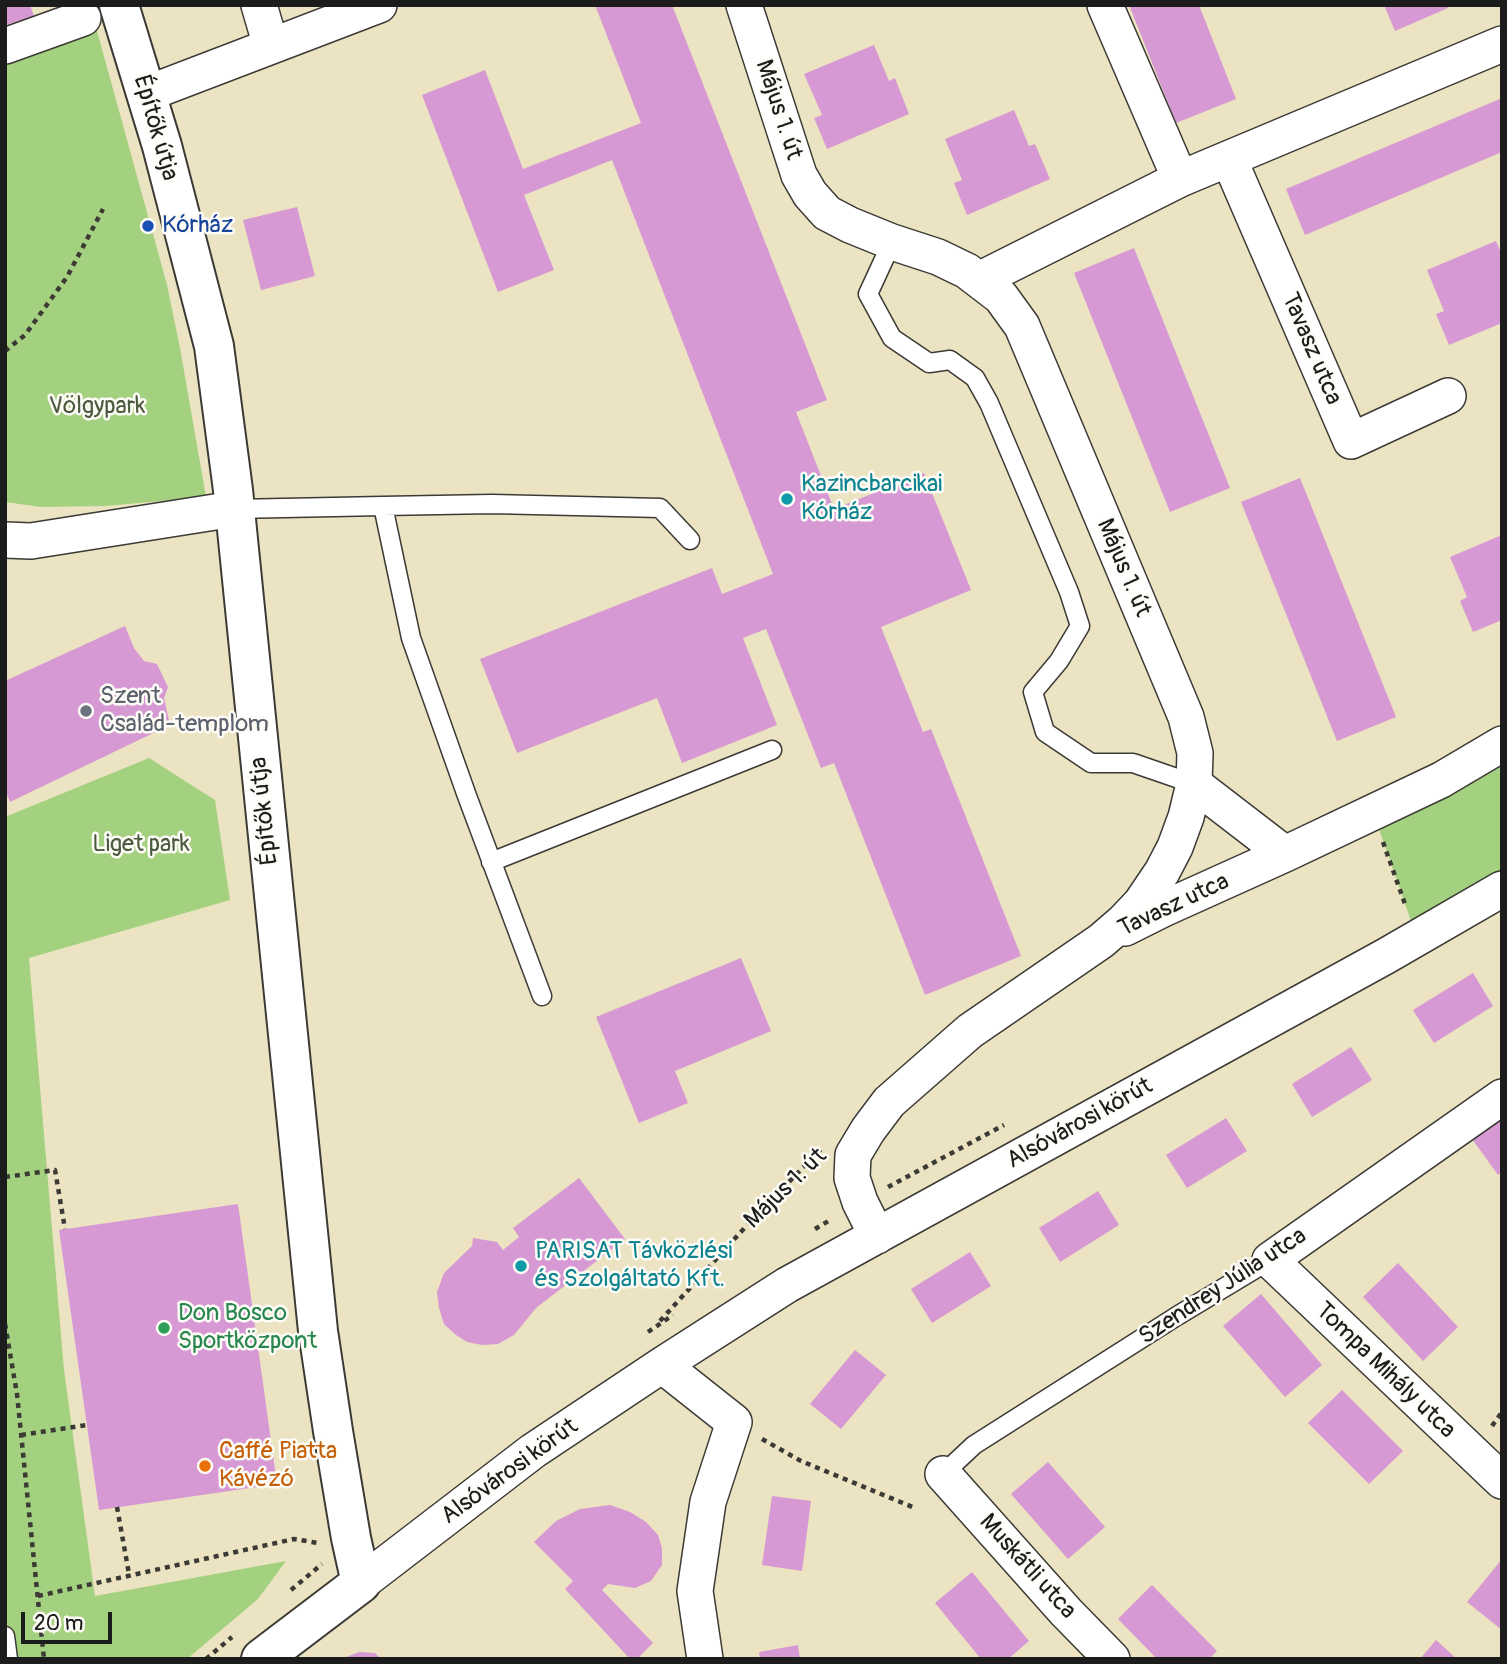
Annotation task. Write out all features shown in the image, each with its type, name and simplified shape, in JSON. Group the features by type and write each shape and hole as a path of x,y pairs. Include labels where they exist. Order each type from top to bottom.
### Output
{"street":[{"name":"Építők útja","path":"119,5 162,146 214,346 234,509 318,1331 351,1538 361,1583"},
{"path":"259,5 271,46"},
{"path":"146,94 379,5"},
{"name":"Május 1. út","path":"744,5 799,175 810,194 827,213 850,225 938,257 967,271 1001,297 1022,326 1186,717 1195,753 1195,784 1186,817 1162,872 1141,903 1101,941 970,1031 889,1102 867,1130 853,1155 852,1178 860,1202 877,1236"},
{"path":"1105,5 1180,179"},
{"path":"5,46 83,18"},
{"path":"979,280 1180,179 1502,44"},
{"name":"Tavasz utca","path":"1229,159 1351,441 1448,396"},
{"path":"5,540 31,541 234,509"},
{"name":"Tavasz utca","path":"1101,941 1163,909 1441,780 1502,744"},
{"path":"1195,784 1285,854"},
{"name":"Alsóvárosi körút","path":"361,1583 533,1451 787,1285 1374,963 1502,889"},
{"name":"Szendrey Júlia utca","path":"1269,1260 1502,1097"},
{"name":"Tompa Mihály utca","path":"1269,1260 1502,1481"},
{"path":"662,1365 734,1422 708,1502 695,1591 705,1659"},
{"name":"Muskátli utca","path":"943,1474 1066,1612 1112,1659"},
{"path":"261,1659 361,1583"}],"lane":[{"path":"892,242 868,294 892,338 929,363 950,360 975,378 994,415 1069,592 1080,626 1059,661 1032,692 1045,732 1091,763 1133,763 1195,784"},
{"path":"234,509 492,504 660,508 690,540"},
{"path":"383,506 411,638 542,996"},
{"path":"491,862 772,750"},
{"name":"Szendrey Júlia utca","path":"943,1474 974,1445 1269,1260"},
{"path":"5,1636 8,1659"}],"path":[{"path":"5,351 25,335 67,277 103,209"},
{"path":"1373,812 1417,938"},
{"name":"Május 1. út","path":"662,1365 656,1326 819,1150 867,1130"},
{"path":"5,1177 55,1170 65,1229"},
{"path":"5,1324 17,1394 44,1659"},
{"path":"734,1422 800,1461 915,1508"},
{"path":"21,1435 87,1425"},
{"path":"117,1507 129,1574"},
{"path":"38,1596 294,1539 321,1543"}],"green space":[{"name":"Völgypark","path":"94,20 167,285 206,497 106,506 41,507 5,502 5,54"},
{"path":"1502,744 1502,889 1417,938 1373,812"},
{"name":"Liget park","path":"149,758 215,800 230,900 29,958 64,1370 95,1596 286,1561 258,1599 187,1659 5,1659 5,817"}],"building":[{"path":"5,5 30,5 34,16 5,25"},
{"name":"Kazincbarcikai Kórház","path":"595,5 672,5 827,400 796,412 834,509 924,473 971,590 881,627 923,732 931,729 1021,956 925,995 834,763 821,768 766,629 743,638 777,725 682,763 657,698 517,753 480,659 712,568 722,594 773,574 612,160 524,195 554,270 498,292 422,95 485,70 523,169 641,123"},
{"path":"1129,5 1199,5 1236,99 1176,123"},
{"path":"1384,5 1447,5 1448,8 1395,31"},
{"path":"874,45 889,81 895,78 909,114 827,149 814,118 822,115 804,74"},
{"path":"1502,98 1502,152 1305,235 1286,189"},
{"path":"1014,110 1029,146 1035,144 1050,179 967,215 954,183 962,180 945,139"},
{"path":"297,207 315,276 261,290 243,220"},
{"path":"1496,241 1502,255 1502,323 1449,345 1436,314 1444,311 1427,270"},
{"path":"1134,248 1230,488 1170,512 1074,273"},
{"path":"1300,478 1396,717 1337,741 1241,502"},
{"path":"1502,535 1502,620 1473,632 1460,601 1467,597 1450,557"},
{"name":"Szent Család-templom","path":"125,626 134,648 144,661 157,664 168,687 164,698 170,725 10,802 5,789 5,681"},
{"path":"741,958 771,1031 675,1071 688,1103 639,1123 596,1017"},
{"path":"1473,973 1493,1006 1434,1043 1413,1010"},
{"path":"1351,1047 1372,1080 1312,1117 1292,1084"},
{"path":"1502,1113 1502,1172 1498,1175 1470,1136"},
{"path":"1226,1118 1247,1151 1187,1188 1166,1155"},
{"name":"PARISAT Távközlési és Szolgáltató Kft.","path":"579,1178 625,1239 536,1308 514,1335 498,1344 482,1345 467,1342 456,1335 444,1324 439,1308 437,1292 444,1273 472,1246 473,1238 497,1242 503,1250 519,1237 513,1228"},
{"path":"1098,1191 1119,1225 1060,1262 1039,1228"},
{"name":"Don Bosco Sportközpont","path":"238,1204 277,1484 99,1510 59,1230"},
{"path":"970,1252 991,1286 932,1323 911,1289"},
{"path":"1398,1263 1458,1327 1423,1361 1363,1297"},
{"path":"1261,1294 1322,1365 1285,1397 1223,1326"},
{"path":"855,1350 886,1375 841,1429 810,1404"},
{"path":"1342,1390 1403,1451 1369,1484 1308,1423"},
{"path":"1048,1462 1105,1527 1068,1559 1011,1494"},
{"path":"772,1496 811,1501 802,1571 762,1565"},
{"path":"610,1505 630,1512 646,1522 658,1535 662,1548 662,1565 651,1581 635,1588 608,1584 602,1590 653,1643 637,1659 630,1659 565,1589 573,1581 534,1542 556,1521 580,1509"},
{"path":"1502,1559 1502,1630 1467,1602"},
{"path":"972,1572 1029,1641 1008,1659 981,1659 935,1603"},
{"path":"1152,1585 1217,1651 1209,1659 1157,1659 1118,1619"},
{"path":"1436,1640 1457,1659 1420,1659"},
{"path":"798,1645 800,1659 760,1659 759,1652"},
{"path":"359,1652 375,1653 381,1659 341,1659"}],"place":[{"name":"Kórház","path":"148,226"},
{"name":"Kazincbarcikai Kórház","path":"787,499"},
{"name":"Szent Család-templom","path":"86,711"},
{"name":"PARISAT Távközlési és Szolgáltató Kft.","path":"521,1266"},
{"name":"Don Bosco Sportközpont","path":"164,1328"},
{"name":"Caffé Piatta Kávézó","path":"205,1466"}]}
